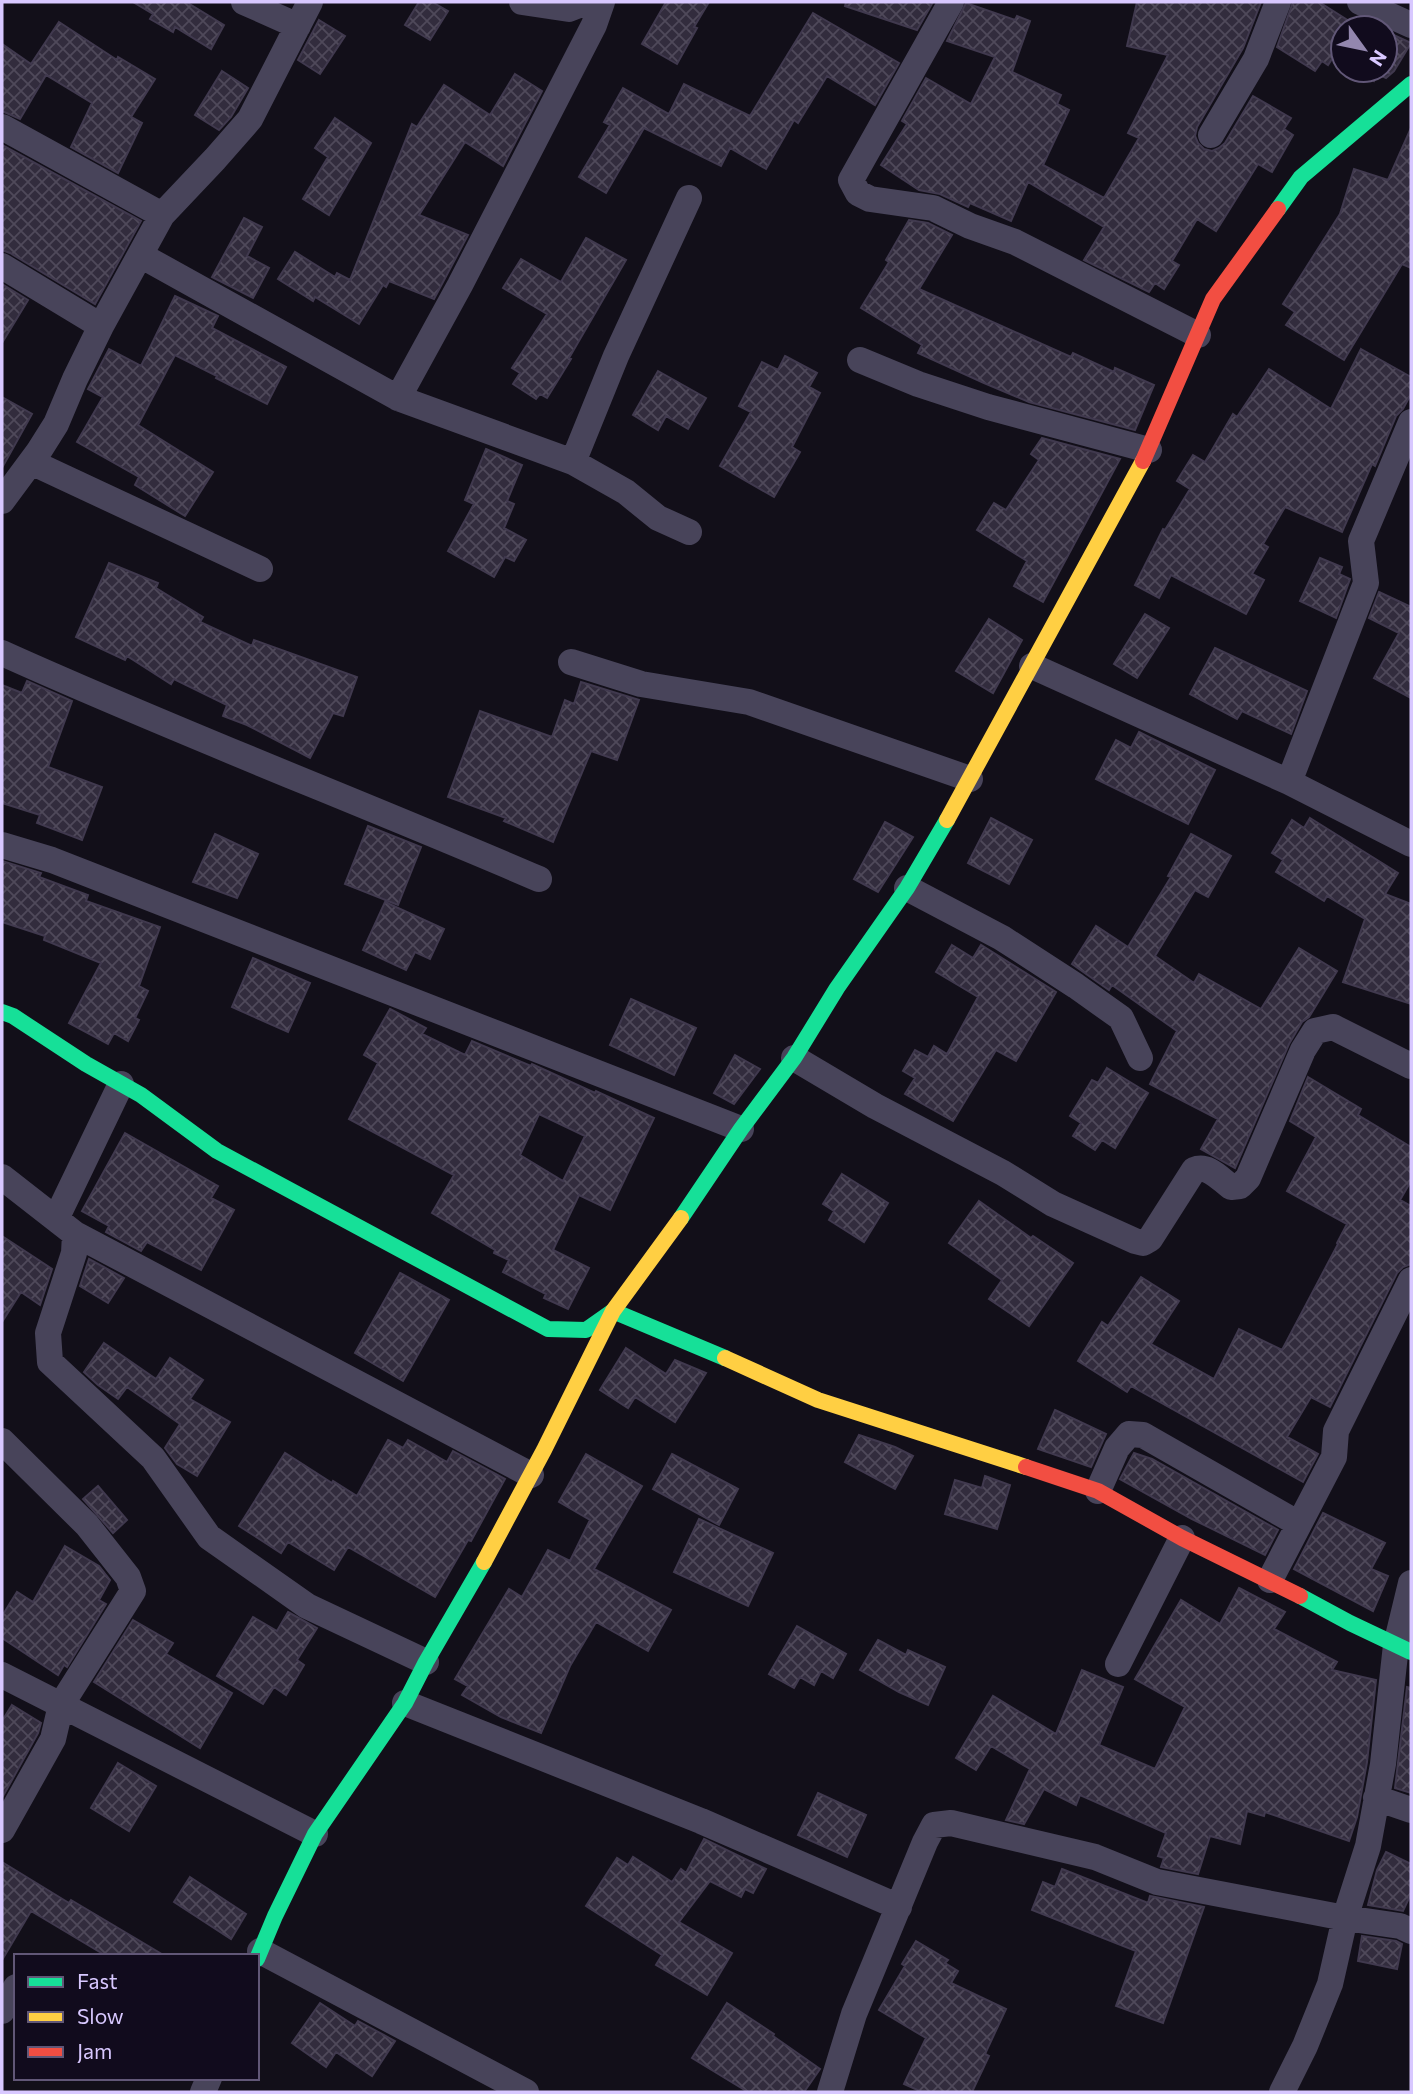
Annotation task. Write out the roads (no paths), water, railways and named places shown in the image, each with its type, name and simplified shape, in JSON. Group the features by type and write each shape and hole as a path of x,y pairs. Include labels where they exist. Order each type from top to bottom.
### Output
{"street":[{"path":"244,2 298,26"},
{"path":"2,501 56,424 101,327 162,215 250,119 310,2"},
{"path":"522,2 569,9 587,2"},
{"path":"398,398 473,261 594,25 602,2"},
{"path":"951,2 851,180 858,193 870,199 933,208 970,226 1015,242 1198,335"},
{"path":"1211,135 1256,59 1278,2"},
{"path":"1360,2 1411,25"},
{"path":"526,2092 259,1955 315,1834 405,1703 531,1475 612,1311 794,1058 837,988 907,888 970,779 1149,450 1213,299 1301,177 1411,84"},
{"path":"2,127 162,215"},
{"path":"573,462 616,356 689,198"},
{"path":"140,255 398,398 573,462 626,492 659,518 690,533"},
{"path":"2,266 101,327"},
{"path":"860,360 918,384 988,407 1149,450"},
{"path":"1289,782 1366,583 1361,541 1411,422"},
{"path":"31,462 260,569"},
{"path":"2,653 112,703 538,879"},
{"path":"571,662 641,684 749,702 970,779"},
{"path":"1032,666 1289,782 1411,844"},
{"path":"2,845 52,860 741,1129"},
{"path":"907,888 1002,938 1121,1018 1140,1058"},
{"path":"2,1012 13,1016 86,1064 141,1095 217,1151 548,1329 586,1330 612,1311"},
{"path":"794,1058 875,1106 1003,1173 1054,1204 1135,1241 1143,1242 1150,1239 1194,1170 1206,1168 1231,1188 1240,1186 1248,1178 1303,1050 1315,1031 1333,1027 1411,1066"},
{"path":"121,1084 65,1227 74,1253 48,1334 50,1362 153,1458 209,1537 307,1606 426,1662"},
{"path":"2,1177 65,1227 531,1475"},
{"path":"1270,1580 1334,1457 1336,1431 1411,1280"},
{"path":"612,1311 818,1400 1098,1491 1182,1538 1404,1649"},
{"path":"1098,1491 1117,1448 1129,1434 1143,1435 1299,1524"},
{"path":"2,1441 87,1525 128,1577 133,1591 61,1704 53,1739 2,1830"},
{"path":"1118,1664 1182,1538"},
{"path":"1282,2092 1305,2046 1330,1984 1345,1918 1367,1846 1404,1649 1411,1583"},
{"path":"2,1675 315,1834"},
{"path":"405,1703 701,1821 899,1907"},
{"path":"1376,1798 1411,1810"},
{"path":"830,2092 854,2014 934,1825 951,1823 1095,1857 1157,1882 1400,1926 1411,1931"},
{"path":"2,2011 14,1990"}]}
